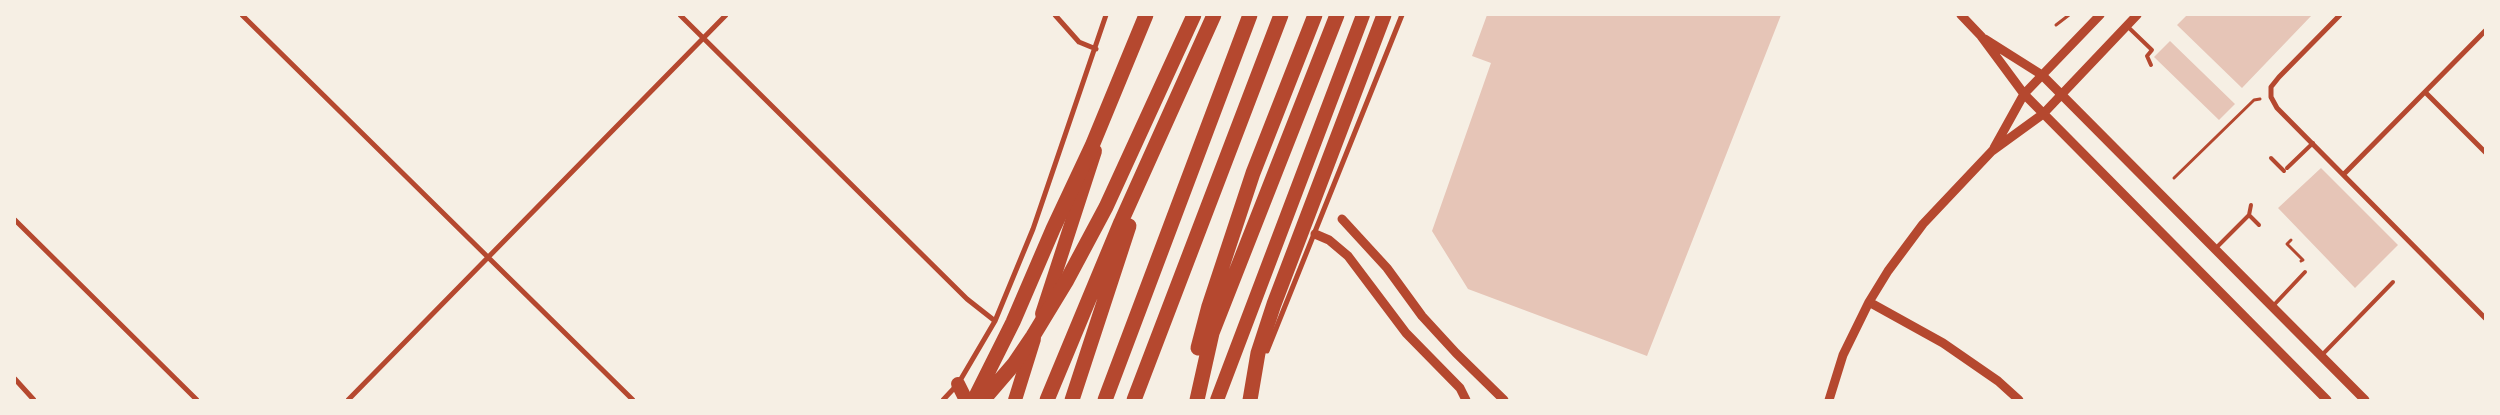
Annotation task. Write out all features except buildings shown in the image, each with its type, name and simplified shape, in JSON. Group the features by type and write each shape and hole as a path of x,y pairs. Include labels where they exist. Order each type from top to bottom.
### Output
{"highway":[{"path":"1014,400 1140,15"},
{"path":"974,400 1013,322 1053,229 1092,146 1146,15"},
{"path":"982,400 1019,357 1067,280 1106,207 1194,15"},
{"path":"1072,400 1145,177 1203,15"},
{"path":"1047,400 1121,222 1214,15"},
{"path":"1105,400 1250,15"},
{"path":"1134,400 1281,15"},
{"path":"1192,400 1197,351 1209,306 1253,173 1315,15"},
{"path":"1197,400 1212,333 1337,15"},
{"path":"1217,400 1363,15"},
{"path":"1251,400 1258,353 1274,304 1384,15"},
{"path":"958,384 966,400"}],"street":[{"path":"242,15 633,400"},
{"path":"680,15 967,299 995,321"},
{"path":"348,400 726,15"},
{"path":"1055,15 1079,42 1096,49"},
{"path":"943,400 958,384 995,321 1034,230 1106,15"},
{"path":"1251,400 1267,348 1315,234 1402,15"},
{"path":"1961,15 1981,36 2024,94 2043,114 2327,400"},
{"path":"1992,151 2024,94 2100,15"},
{"path":"1829,400 1843,355 1869,302 1923,224 1992,151 2043,114 2137,15"},
{"path":"2340,15 2279,77 2272,87 2271,97 2277,108 2485,318"},
{"path":"2344,174 2426,93 2485,31"},
{"path":"1981,36 2042,75 2062,94 2364,400"},
{"path":"2426,93 2485,152"},
{"path":"1342,219 1386,268 1422,316 1456,354 1504,400"},
{"path":"15,220 198,400"},
{"path":"1315,234 1329,240 1348,256 1406,333 1460,388 1466,400"},
{"path":"1869,302 1943,343 1998,381 2019,400"},
{"path":"15,378 34,400"}],"lane":[{"path":"2127,26 2152,50 2147,56 2151,65"},
{"path":"2271,158 2285,170 2313,143"},
{"path":"2215,249 2249,215 2251,205"},
{"path":"2249,215 2258,225"},
{"path":"2272,307 2305,272"},
{"path":"2321,356 2393,282"}],"path":[{"path":"2056,25 2069,15"},
{"path":"2174,178 2254,100 2271,97"},
{"path":"2291,240 2287,244 2303,260 2298,265"}]}
